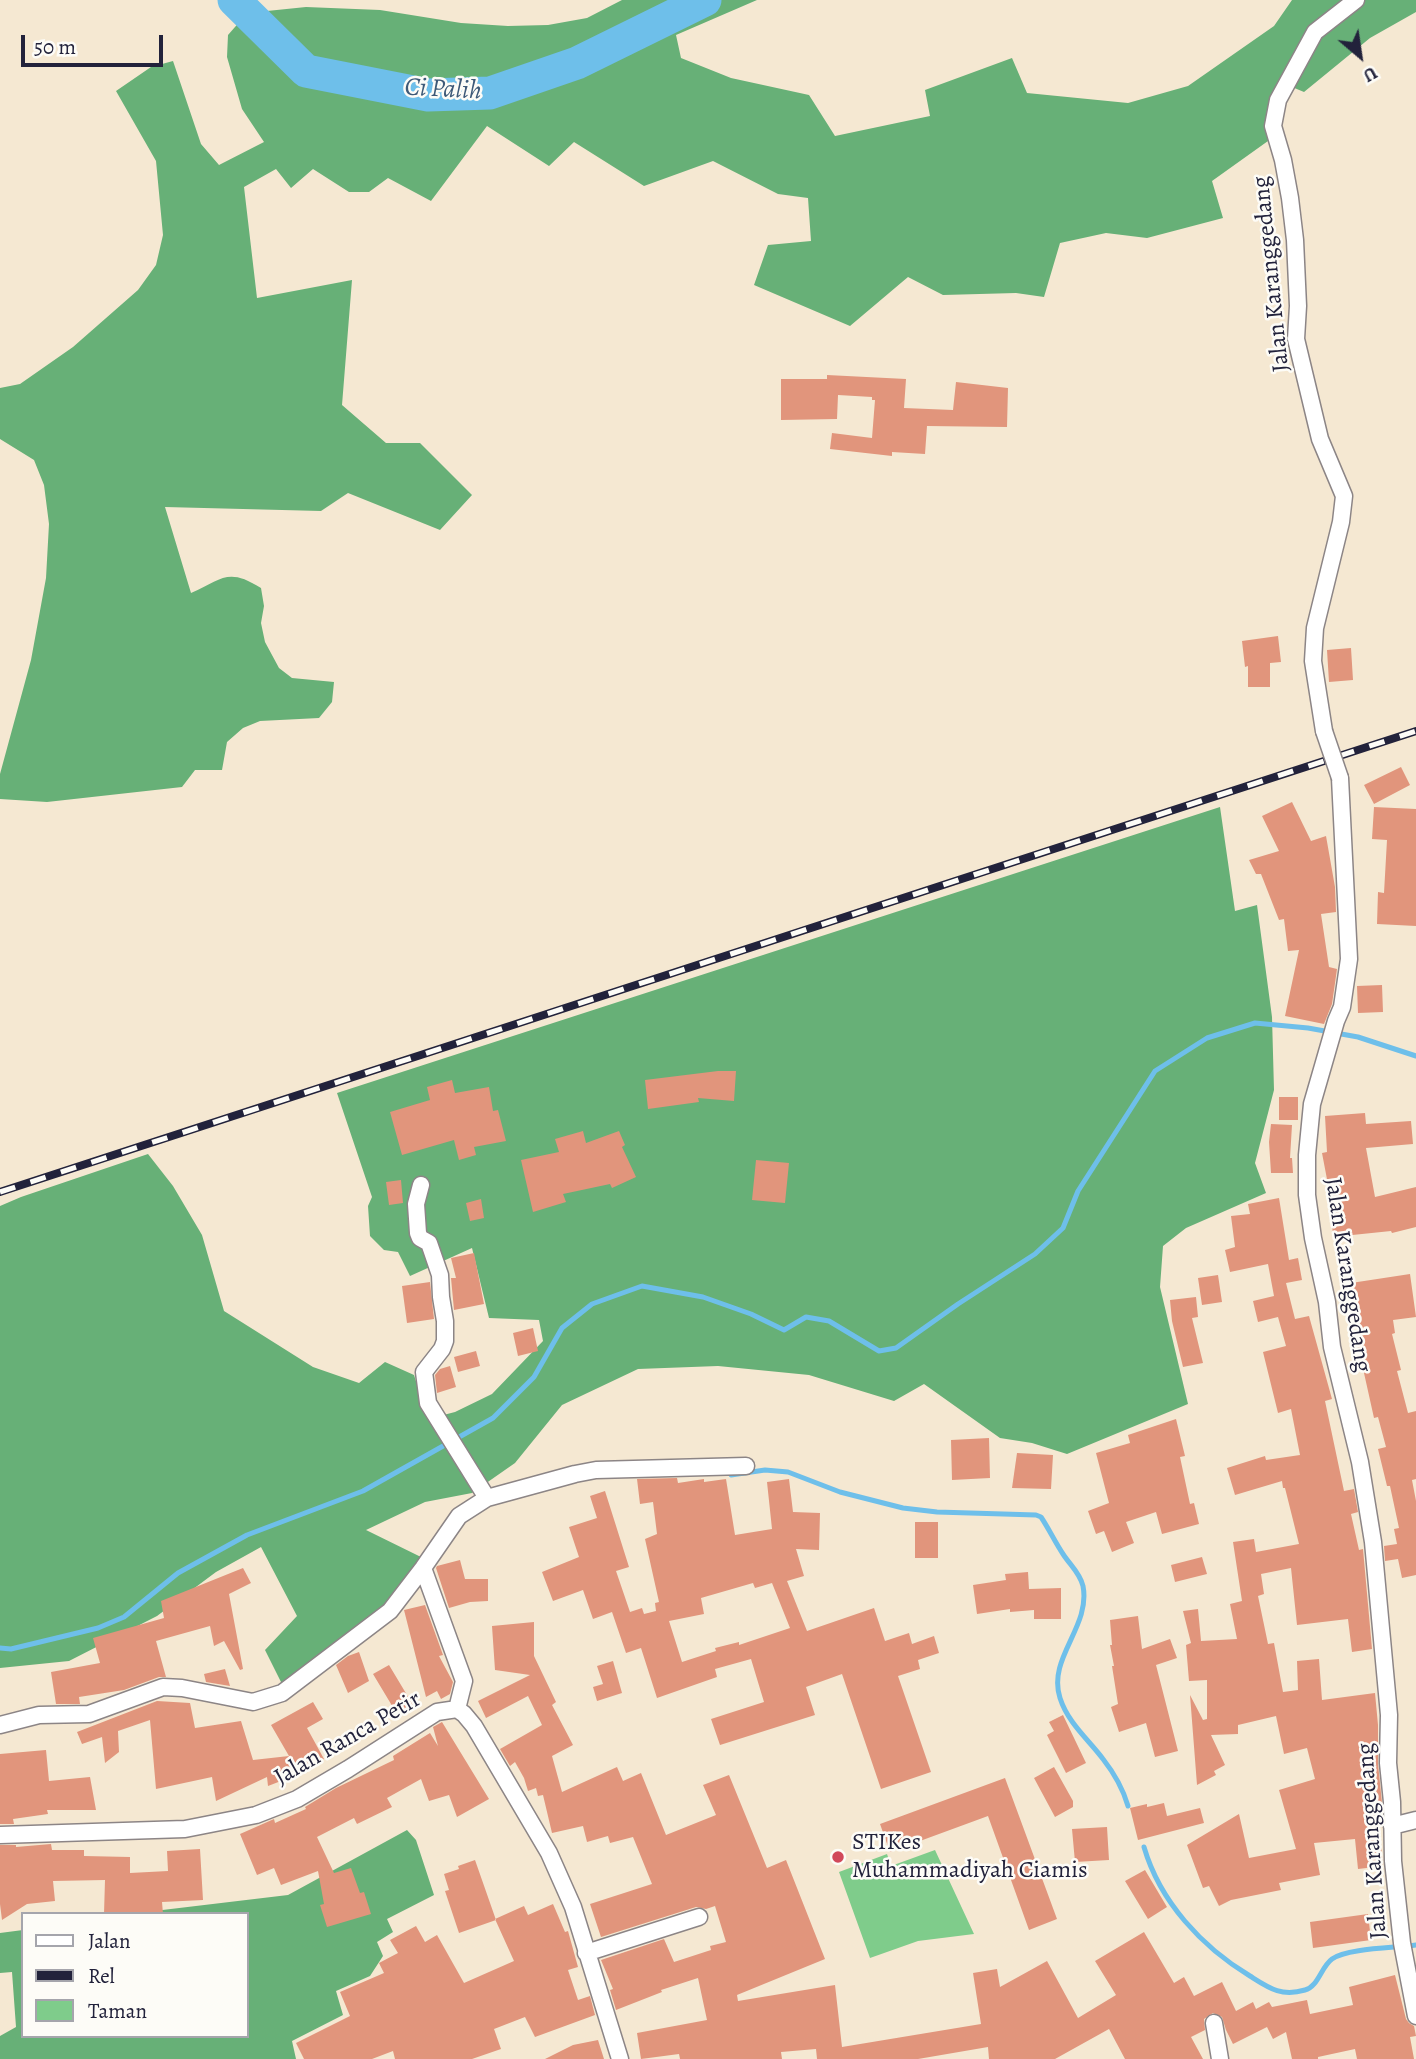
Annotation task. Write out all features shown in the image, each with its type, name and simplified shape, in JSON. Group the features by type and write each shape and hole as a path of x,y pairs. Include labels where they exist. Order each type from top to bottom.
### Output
{"street":[{"name":"Jalan Karanggedang","path":"1356,0 1315,33 1278,100 1273,126 1283,160 1292,212 1297,276 1296,339 1320,439 1344,496 1341,522 1315,628 1313,661 1324,731 1340,778 1349,959 1342,1007 1312,1104 1307,1155 1307,1195 1327,1302 1332,1347 1360,1462 1373,1542 1389,1715 1388,1763 1393,1861 1402,1943 1416,2016"},
{"path":"421,1185 416,1204 418,1233 420,1238 429,1243 440,1275 440,1297 445,1321 442,1349 424,1372 425,1393 428,1403 486,1499"},
{"path":"0,1725 39,1715 89,1714 163,1687 182,1688 253,1702 271,1698 282,1693 390,1611 459,1516 486,1499 575,1474 596,1471 746,1466"},
{"path":"423,1568 464,1681 457,1709"},
{"name":"Jalan Ranca Petir","path":"0,1835 185,1829 256,1815 297,1799 438,1712 457,1709 474,1726 549,1853 573,1907 620,2059"},
{"path":"1392,1826 1416,1820"},
{"path":"586,1953 699,1917"},
{"path":"1214,2023 1220,2059"}],"green space":[{"path":"622,0 757,0 676,35 681,58 731,78 809,95 835,136 930,116 925,90 1012,58 1027,93 1128,103 1188,86 1274,26 1292,0 1416,0 1416,12 1370,38 1304,92 1280,82 1266,124 1268,141 1212,181 1223,218 1147,238 1106,233 1060,243 1044,297 1016,293 943,295 908,277 850,326 754,285 768,245 811,241 808,198 778,194 713,161 644,186 574,142 549,166 487,126 431,201 388,178 369,192 349,192 313,169 291,188 276,169 244,187 257,298 352,280 342,405 386,443 420,443 472,495 440,530 348,493 321,511 165,507 191,593 225,577 240,578 261,588 264,606 261,623 265,642 279,668 292,678 334,682 332,702 319,718 260,721 243,728 227,742 222,770 195,770 182,787 47,802 0,799 0,774 31,660 46,578 49,524 44,485 34,460 0,439 0,388 20,384 73,347 138,290 156,265 163,235 156,161 116,91 151,67 173,61 201,144 219,165 264,142 242,109 227,57 228,35 242,19 267,11 306,7 380,10 461,23 548,25 587,18"},
{"path":"1220,807 1235,911 1257,905 1272,1017 1274,1090 1255,1163 1266,1193 1186,1228 1163,1246 1160,1287 1188,1404 1067,1454 1032,1443 1000,1438 924,1384 894,1401 809,1375 718,1366 638,1369 562,1405 515,1463 472,1493 425,1502 366,1530 423,1558 377,1616 283,1686 265,1650 297,1616 261,1547 216,1572 157,1616 69,1661 0,1668 0,1206 148,1154 173,1186 202,1235 224,1311 313,1367 359,1383 385,1362 414,1375 428,1419 455,1412 492,1394 543,1341 539,1320 489,1318 472,1248 410,1276 398,1252 384,1250 370,1236 368,1206 372,1197 337,1093"},
{"path":"407,1830 416,1840 434,1895 387,1919 393,1932 377,1942 383,1956 370,1976 336,1991 343,2015 292,2041 296,2059 0,2059 0,2036 16,2027 12,1972 0,1973 0,1933 21,1930 21,2038 248,2038 248,1912 146,1912 288,1895"},
{"path":"935,1850 974,1934 918,1941 870,1958 839,1872 887,1854 891,1866"}],"building":[{"path":"827,375 906,379 904,408 953,410 956,382 1008,388 1007,427 927,426 925,454 892,452 892,456 830,449 832,433 872,438 875,400 872,400 872,397 838,395 837,419 781,420 781,379 827,379"},
{"path":"1278,636 1281,662 1270,663 1270,687 1248,687 1248,666 1245,667 1242,641"},
{"path":"1351,648 1353,680 1329,682 1327,650"},
{"path":"1401,767 1410,785 1374,804 1364,785"},
{"path":"1292,802 1311,841 1326,836 1335,887 1336,912 1321,914 1329,967 1337,969 1332,1004 1324,1024 1285,1016 1299,950 1288,951 1284,919 1279,920 1261,874 1256,874 1249,860 1279,851 1262,816"},
{"path":"1374,807 1416,809 1416,926 1377,924 1378,892 1384,893 1387,840 1372,839"},
{"path":"1382,985 1383,1012 1358,1013 1357,986"},
{"path":"736,1071 734,1101 698,1098 699,1102 648,1109 645,1080"},
{"path":"452,1080 455,1093 489,1087 493,1111 498,1110 506,1141 474,1147 476,1155 459,1160 454,1140 402,1155 390,1112 430,1100 427,1087"},
{"path":"1279,1097 1298,1097 1298,1120 1279,1120"},
{"path":"1365,1113 1366,1124 1411,1121 1413,1144 1366,1148 1375,1197 1416,1187 1416,1227 1392,1233 1333,1237 1330,1195 1322,1153 1327,1152 1325,1116"},
{"path":"1271,1124 1292,1125 1290,1158 1293,1173 1271,1173"},
{"path":"583,1131 586,1143 619,1131 625,1145 622,1147 636,1177 612,1188 610,1184 563,1194 566,1202 533,1212 521,1160 559,1152 555,1139"},
{"path":"756,1160 789,1163 785,1203 752,1200"},
{"path":"401,1180 403,1203 389,1205 386,1182"},
{"path":"1279,1198 1289,1260 1298,1258 1302,1280 1286,1283 1295,1319 1309,1316 1332,1399 1325,1401 1344,1491 1354,1489 1358,1512 1351,1514 1359,1550 1363,1549 1372,1649 1352,1652 1348,1619 1297,1625 1291,1568 1261,1574 1264,1594 1258,1596 1268,1644 1274,1643 1283,1692 1298,1690 1297,1661 1319,1659 1322,1700 1375,1693 1382,1803 1382,1815 1378,1815 1383,1866 1358,1869 1355,1839 1314,1843 1320,1875 1279,1883 1281,1890 1231,1900 1219,1906 1209,1886 1203,1888 1187,1845 1239,1814 1249,1858 1296,1849 1279,1790 1315,1779 1307,1748 1284,1754 1276,1716 1238,1725 1238,1734 1211,1735 1225,1765 1214,1771 1216,1775 1197,1785 1190,1695 1203,1720 1207,1719 1207,1680 1189,1681 1186,1645 1191,1643 1183,1611 1198,1609 1201,1641 1237,1639 1230,1604 1242,1601 1233,1542 1254,1539 1256,1552 1299,1544 1282,1481 1235,1495 1227,1468 1265,1456 1266,1460 1300,1455 1291,1409 1278,1413 1263,1352 1286,1346 1278,1317 1258,1322 1253,1301 1274,1296 1268,1264 1230,1272 1225,1250 1235,1247 1231,1216 1250,1214 1248,1204"},
{"path":"481,1199 484,1218 470,1221 466,1203"},
{"path":"474,1253 484,1304 454,1310 451,1278 456,1278 451,1258"},
{"path":"1410,1274 1416,1317 1393,1320 1395,1333 1392,1334 1401,1370 1397,1371 1408,1413 1416,1411 1416,1479 1412,1480 1416,1501 1416,1575 1402,1578 1398,1559 1385,1561 1384,1546 1397,1544 1394,1529 1399,1528 1378,1449 1386,1447 1378,1417 1374,1418 1358,1346 1351,1283"},
{"path":"1218,1275 1222,1302 1202,1305 1198,1278"},
{"path":"430,1282 434,1319 407,1323 402,1286"},
{"path":"1196,1297 1198,1317 1192,1318 1203,1363 1183,1367 1170,1300"},
{"path":"533,1328 538,1351 518,1356 513,1333"},
{"path":"476,1351 480,1366 458,1372 454,1357"},
{"path":"450,1366 456,1387 437,1393 435,1375 440,1369"},
{"path":"1176,1419 1185,1456 1180,1457 1190,1504 1194,1503 1199,1524 1162,1534 1156,1512 1126,1522 1134,1543 1112,1552 1104,1531 1096,1534 1088,1511 1109,1503 1096,1453 1130,1443 1128,1435"},
{"path":"989,1438 990,1478 952,1480 951,1440"},
{"path":"1017,1453 1053,1455 1051,1489 1012,1488"},
{"path":"677,1478 678,1483 726,1479 735,1535 772,1529 767,1482 789,1479 793,1512 820,1513 819,1550 796,1549 804,1576 787,1581 807,1631 874,1608 885,1641 909,1633 912,1644 934,1636 939,1653 918,1660 920,1669 898,1676 931,1772 881,1789 842,1674 806,1687 815,1715 720,1745 711,1719 764,1702 751,1659 715,1669 717,1677 657,1698 641,1648 626,1653 612,1612 593,1619 583,1590 553,1601 542,1572 579,1557 569,1527 597,1518 590,1496 605,1491 629,1567 616,1571 630,1612 642,1608 644,1614 656,1611 655,1603 659,1602 645,1539 657,1534 653,1502 640,1504 637,1479","holes":["753,1583 755,1588 772,1583 790,1628 739,1645 739,1642 715,1648 716,1651 682,1662 669,1621 704,1614 701,1598"]},
{"path":"915,1522 938,1522 938,1558 915,1558"},
{"path":"1202,1557 1207,1574 1175,1582 1171,1565"},
{"path":"460,1560 465,1579 488,1579 488,1601 470,1602 449,1608 436,1568"},
{"path":"243,1568 251,1583 229,1594 243,1669 240,1670 224,1641 214,1646 210,1626 156,1641 166,1677 124,1690 79,1697 80,1704 56,1704 51,1672 100,1663 93,1638 164,1618 161,1601"},
{"path":"1028,1572 1029,1589 1061,1588 1061,1619 1034,1619 1034,1610 1010,1612 1010,1609 977,1614 973,1585 1006,1580 1005,1574"},
{"path":"425,1605 443,1655 439,1656 453,1682 450,1694 441,1699 437,1691 426,1697 404,1610"},
{"path":"1138,1616 1142,1649 1170,1639 1177,1658 1156,1665 1178,1751 1155,1757 1146,1723 1119,1732 1111,1707 1118,1704 1110,1645 1110,1620"},
{"path":"534,1622 534,1656 556,1702 552,1705 573,1745 552,1756 562,1792 617,1767 623,1781 641,1773 666,1835 716,1815 703,1785 729,1775 767,1868 786,1860 825,1959 737,1995 738,2001 835,1985 842,2047 981,2024 973,1973 997,1969 1000,1987 1047,1961 1078,2018 1116,1995 1095,1961 1144,1932 1174,1983 1184,1977 1194,1996 1222,1982 1236,2011 1253,2002 1256,2009 1269,2002 1272,2007 1307,2000 1310,2014 1353,2005 1349,1987 1395,1975 1406,2019 1414,2026 1416,2036 1410,2037 1414,2059 1357,2059 1355,2049 1318,2059 1292,2059 1286,2032 1273,2039 1267,2027 1233,2044 1222,2017 1213,2013 1204,2019 1205,2030 1191,2037 1203,2059 1125,2059 1109,2029 1055,2059 989,2059 988,2047 918,2059 817,2059 816,2049 781,2052 782,2059 680,2059 679,2054 641,2059 637,2033 707,2020 698,1978 661,1990 662,1992 616,2010 610,1990 613,1989 601,1960 664,1939 674,1962 726,1942 715,1906 706,1909 696,1907 601,1937 590,1904 652,1884 633,1837 610,1843 608,1836 587,1842 583,1826 552,1833 543,1795 538,1796 536,1788 528,1791 515,1762 510,1766 500,1749 542,1725 528,1696 486,1718 478,1701 530,1675 495,1670 492,1626"},
{"path":"359,1652 369,1681 348,1693 336,1665"},
{"path":"613,1661 622,1693 597,1701 593,1687 603,1684 597,1666"},
{"path":"389,1665 413,1705 397,1714 373,1674"},
{"path":"225,1669 230,1686 206,1682 204,1674"},
{"path":"157,1701 190,1703 195,1728 241,1721 253,1760 289,1756 271,1725 313,1702 323,1719 307,1728 324,1759 294,1776 268,1786 267,1777 216,1801 212,1777 156,1789 150,1720 118,1731 119,1752 105,1763 102,1737 82,1744 77,1732"},
{"path":"1063,1715 1086,1763 1066,1773 1047,1735 1054,1731 1049,1722"},
{"path":"442,1722 489,1799 457,1817 449,1795 429,1801 421,1779 387,1798 392,1807 357,1824 354,1818 317,1837 334,1873 351,1868 360,1893 364,1892 371,1914 327,1927 320,1905 324,1904 318,1871 281,1885 274,1868 257,1875 240,1834 274,1819 275,1823 306,1809 305,1807 336,1788 394,1760 393,1756 430,1733 438,1746 433,1727"},
{"path":"46,1750 49,1781 90,1777 96,1810 47,1810 48,1814 13,1819 14,1824 0,1824 0,1754"},
{"path":"1054,1767 1073,1801 1073,1807 1055,1817 1034,1778"},
{"path":"1005,1778 1057,1919 1029,1930 988,1816 890,1852 880,1824"},
{"path":"1164,1803 1167,1816 1200,1808 1204,1823 1138,1840 1130,1808"},
{"path":"1107,1827 1109,1860 1075,1862 1072,1829"},
{"path":"51,1844 52,1850 84,1850 84,1856 130,1857 130,1873 168,1871 167,1851 200,1849 203,1900 162,1902 163,1912 104,1912 105,1880 53,1881 55,1901 27,1904 2,1920 0,1845 16,1847"},
{"path":"475,1860 496,1920 459,1933 445,1891 449,1890 444,1874"},
{"path":"1145,1870 1167,1907 1148,1919 1125,1881"},
{"path":"553,1904 565,1932 568,1931 578,1967 568,1970 578,2000 590,1996 595,2015 535,2037 525,2017 494,2029 501,2049 472,2059 395,2059 393,2051 372,2059 304,2059 296,2043 350,2016 340,1992 384,1973 379,1963 398,1953 390,1940 416,1926 425,1942 437,1935 464,1983 514,1961 495,1919 524,1906 528,1915"},
{"path":"1368,1914 1371,1940 1313,1948 1310,1922"},
{"path":"598,2040 604,2059 545,2059 573,2045"}],"waterway":[{"name":"Ci Palih","path":"234,0 306,71 428,95 490,93 577,63 705,0"},
{"path":"0,1648 11,1649 98,1628 124,1617 178,1573 247,1535 363,1491 493,1418 534,1377 562,1328 592,1304 642,1286 703,1297 751,1314 784,1330 806,1317 829,1321 879,1351 896,1348 1035,1254 1063,1228 1078,1191 1155,1071 1207,1038 1255,1023 1308,1028 1358,1037 1416,1056"},
{"path":"731,1475 765,1470 788,1472 840,1492 903,1508 1041,1517 1083,1586 1081,1615 1059,1669 1060,1698 1073,1723 1114,1776 1128,1806"},
{"path":"1144,1847 1161,1886 1185,1921 1232,1964 1276,1990 1297,1992 1309,1988 1328,1963 1339,1955 1416,1945"}],"railway":[{"path":"0,1192 1416,731"}],"place":[{"name":"STIKes Muhammadiyah Ciamis","path":"838,1857"}]}
